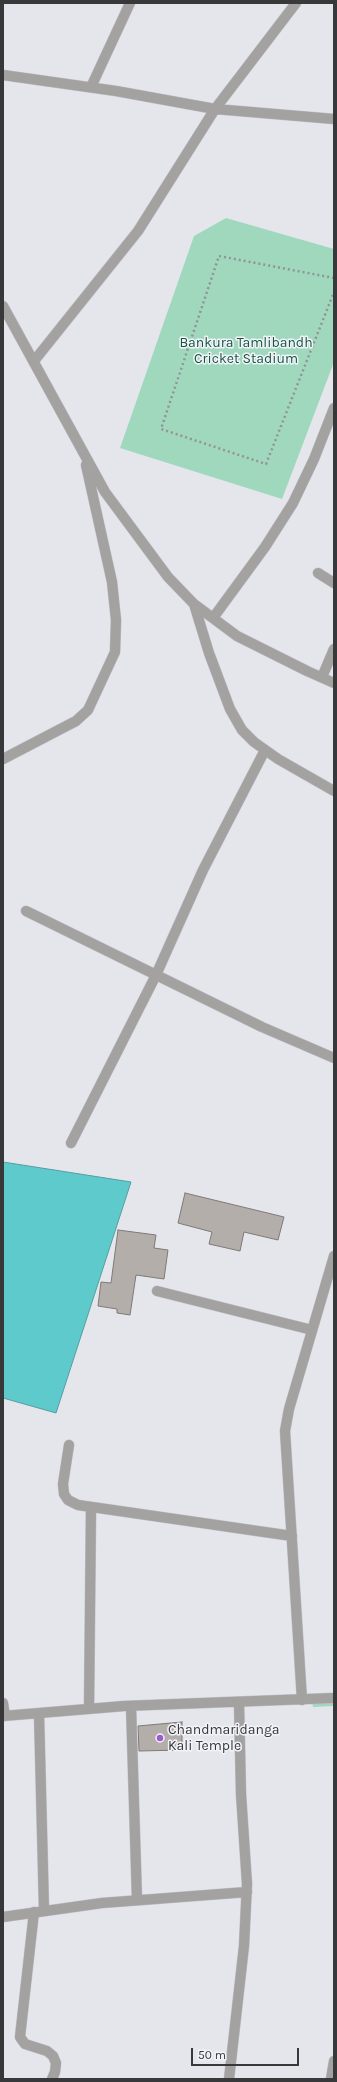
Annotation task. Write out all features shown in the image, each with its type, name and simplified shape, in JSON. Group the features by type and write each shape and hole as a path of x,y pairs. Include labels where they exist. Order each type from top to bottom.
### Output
{"street":[{"path":"91,87 130,3"},
{"path":"34,361 138,231 215,110 296,3"},
{"path":"3,75 91,87 215,110 334,119"},
{"path":"3,306 105,492 168,578 194,604 237,636 334,683"},
{"path":"213,618 265,548 293,503 314,459 334,408"},
{"path":"3,759 76,720 88,710 115,652 116,625 112,582 84,453"},
{"path":"318,573 334,583"},
{"path":"194,604 209,653 230,709 242,730 265,750 334,791"},
{"path":"322,678 334,649"},
{"path":"72,1143 156,975 203,870 265,750"},
{"path":"26,910 262,1027 334,1058"},
{"path":"302,1700 285,1432 289,1410 334,1256"},
{"path":"157,1291 312,1330"},
{"path":"69,1445 63,1484 64,1494 68,1500 78,1505 292,1536"},
{"path":"88,1709 91,1508"},
{"path":"3,1703 4,1716 131,1706 334,1698"},
{"path":"229,2079 244,1946 247,1892 241,1794 239,1702"},
{"path":"131,1706 137,1900"},
{"path":"39,1713 39,1911 20,2037 25,2044 47,2051 53,2056 56,2063 55,2072 52,2079"},
{"path":"3,1917 39,1911 137,1900 247,1892"},
{"path":"331,2079 334,2061"}],"path":[{"path":"334,278 219,256 161,429 266,464 334,292"}],"green space":[{"name":"Bankura Tamlibandh Cricket Stadium","path":"226,218 334,249 334,362 282,499 120,448 194,236"},
{"path":"334,1695 334,1706 313,1707 311,1697"}],"water":[{"path":"3,1162 131,1182 56,1413 3,1398"}],"building":[{"path":"185,1193 284,1217 278,1240 244,1232 240,1251 209,1244 212,1232 178,1223"},
{"path":"118,1230 156,1235 154,1248 168,1250 164,1279 136,1275 130,1315 117,1313 117,1309 98,1306 101,1282 111,1283"},
{"name":"Chandmaridanga Kali Temple","path":"182,1722 182,1750 139,1751 138,1726"}],"place":[{"name":"Chandmaridanga Kali Temple","path":"160,1738"}]}
